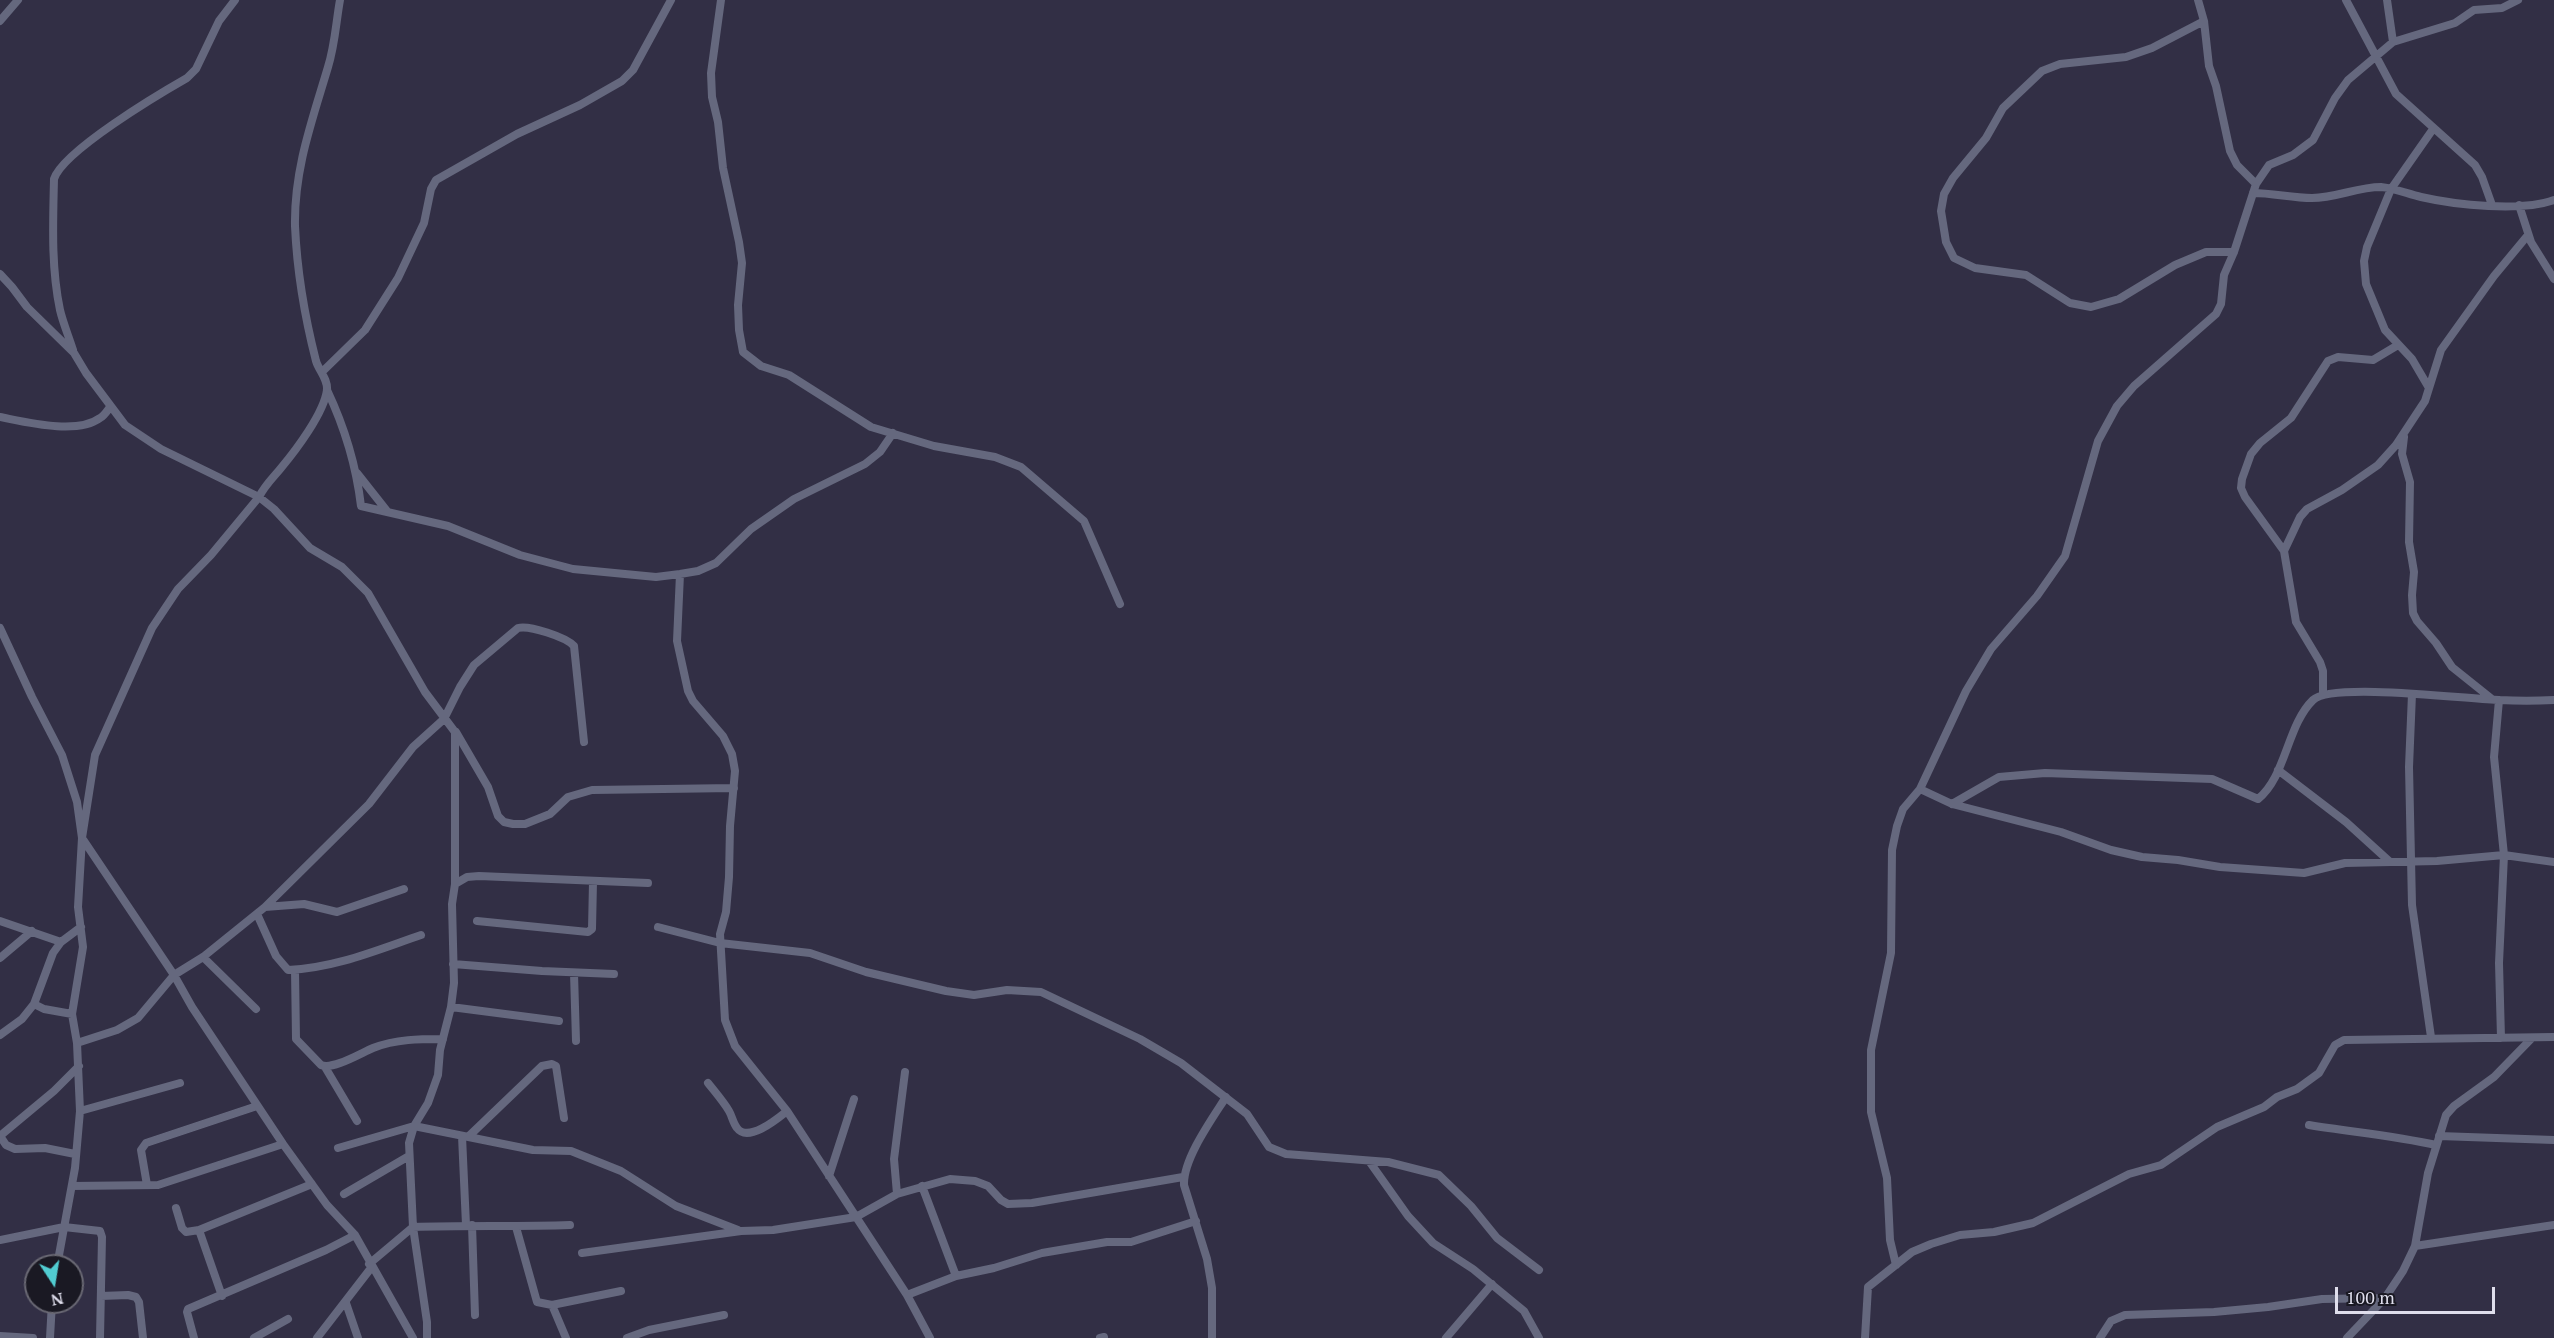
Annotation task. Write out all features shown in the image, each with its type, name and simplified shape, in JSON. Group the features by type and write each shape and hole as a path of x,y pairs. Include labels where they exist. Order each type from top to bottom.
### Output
{"street":[{"path":"0,21 18,0"},
{"path":"74,353 60,311 55,277 53,230 56,172 87,142 187,78 196,69 219,21 235,0"},
{"path":"340,0 334,45 311,118 298,175 295,226 300,280 317,364 345,430 357,472 361,506 448,526 520,555 573,568 656,577 680,574 698,571 716,563 751,529 794,500 865,464 880,452 893,433"},
{"path":"322,372 365,330 398,278 424,223 431,189 436,180 517,134 580,105 622,81 633,70 671,0"},
{"path":"721,0 711,73 712,97 718,122 723,168 742,263 738,313 743,352 761,366 789,375 872,427 934,446 995,457 1021,467 1084,521 1120,604"},
{"path":"2198,0 2204,21 2209,66 2216,86 2230,151 2254,189 2313,198 2360,188 2391,189 2456,203 2492,205 2533,205 2554,200"},
{"path":"2346,0 2397,94 2475,165 2492,205"},
{"path":"2387,0 2392,42"},
{"path":"1896,1265 1890,1240 1887,1178 1871,1112 1871,1050 1891,953 1892,850 1903,809 1920,789 1966,691 1987,657 2037,596 2065,556 2098,441 2117,406 2134,386 2216,314 2221,304 2224,275 2234,252 2254,189 2269,165 2293,155 2313,140 2334,98 2348,80 2392,42 2455,23 2474,10 2502,8 2518,0"},
{"path":"2204,21 2152,48 2126,57 2061,64 2042,71 2003,108 1986,138 1953,178 1944,194 1941,212 1946,242 1954,258 1975,268 2026,275 2070,303 2091,307 2119,299 2175,265 2206,252 2234,252"},
{"path":"2429,388 2412,359 2385,330 2366,284 2364,270 2367,247 2391,189 2433,129"},
{"path":"2519,205 2536,253 2554,279"},
{"path":"2284,551 2300,517 2307,509 2342,490 2378,465 2404,434 2425,401 2441,350 2494,276 2528,235"},
{"path":"0,274 27,308 74,353 110,407 125,425 161,450 259,497 274,508 310,548 342,567 368,593 405,660 455,732 488,787 498,816 504,822 525,824 550,814 568,797 592,790 734,788"},
{"path":"2323,694 2323,671 2320,662 2296,622 2284,551 2241,488 2251,454 2260,443 2291,418 2328,361 2338,357 2373,360 2398,345"},
{"path":"59,1254 72,1186 80,1111 79,1066 72,1014 83,960 78,907 81,838 95,754 152,628 178,590 259,497 264,487 282,467 317,416 327,390"},
{"path":"0,417 53,427 85,424 100,418 110,407"},
{"path":"2404,434 2403,454 2410,482 2409,542 2414,572 2413,613 2416,621 2436,643 2452,667 2495,700"},
{"path":"357,472 387,511"},
{"path":"680,574 677,641 688,691 693,701 723,736 732,754 735,771 730,826 729,877 720,943 725,1020 729,1033 735,1046 787,1111 907,1295 930,1338"},
{"path":"77,1043 117,1030 138,1018 174,975 203,957 266,908 369,804 412,747 444,718 474,665 518,628 526,626 570,642 574,646 584,742"},
{"path":"0,628 62,755 77,802 81,838 174,975 192,1007 283,1144 312,1184 355,1235 370,1266 413,1338"},
{"path":"1952,804 1999,777 2045,773 2212,779 2258,799 2278,770 2298,722 2312,700 2323,694 2412,694 2495,700 2554,700"},
{"path":"2412,694 2409,767 2413,916 2431,1038"},
{"path":"2495,700 2494,758 2504,855 2499,963 2501,1038"},
{"path":"427,1338 427,1322 413,1227 409,1143 414,1126 428,1103 438,1076 443,1039 451,1007 452,904 455,884 455,732"},
{"path":"2278,770 2346,822 2389,861"},
{"path":"1920,789 1952,804 2061,832 2127,854 2220,867 2304,873 2345,863 2458,860 2504,855 2554,862"},
{"path":"455,884 468,877 479,876 648,883"},
{"path":"477,921 588,932 592,929 593,882"},
{"path":"266,908 304,904 337,912 404,889"},
{"path":"257,914 276,956 283,967 288,970 345,961 421,935"},
{"path":"0,921 61,942"},
{"path":"0,1035 22,1019 34,1004 53,953 61,942 81,927"},
{"path":"658,927 720,943 810,953 866,972 946,991 974,994 1007,990 1041,992 1140,1039 1181,1063 1247,1114 1269,1147 1286,1154 1399,1164 1439,1175 1471,1206 1497,1238 1539,1270"},
{"path":"0,958 32,931"},
{"path":"203,957 256,1009"},
{"path":"453,964 614,974"},
{"path":"295,970 296,1039 325,1067 357,1121"},
{"path":"574,972 576,1041"},
{"path":"34,1004 44,1009 72,1014"},
{"path":"451,1007 559,1021"},
{"path":"1865,1338 1868,1287 1912,1252 1960,1235 1994,1232 2033,1223 2129,1174 2161,1165 2217,1127 2264,1107 2277,1097 2296,1089 2319,1073 2335,1045 2344,1040 2554,1037"},
{"path":"2347,1338 2385,1298 2403,1271 2415,1246 2428,1173 2446,1115 2454,1106 2494,1077 2532,1038"},
{"path":"325,1067 376,1047 410,1040 443,1039"},
{"path":"465,1136 542,1066 552,1064 556,1066 564,1118"},
{"path":"75,1154 45,1148 15,1149 6,1145 0,1136 54,1091 79,1066"},
{"path":"897,1194 894,1159 905,1072"},
{"path":"80,1111 180,1083"},
{"path":"708,1083 728,1109 738,1129 748,1134 773,1122 787,1111"},
{"path":"1212,1338 1212,1288 1183,1177 1196,1148 1226,1097"},
{"path":"829,1176 854,1099"},
{"path":"147,1185 141,1150 146,1143 257,1106"},
{"path":"2309,1125 2366,1132 2393,1139 2554,1140"},
{"path":"338,1148 414,1126 534,1150 571,1151 621,1171 676,1206 741,1231"},
{"path":"465,1136 475,1315"},
{"path":"72,1186 147,1185 179,1180 283,1144"},
{"path":"344,1194 410,1156"},
{"path":"1369,1161 1408,1216 1433,1243 1492,1284 1524,1311 1539,1338"},
{"path":"582,1253 741,1231 773,1230 856,1217 897,1194 950,1179 975,1181 988,1186 1008,1204 1032,1203 1183,1177"},
{"path":"176,1208 186,1232 199,1230 312,1184"},
{"path":"922,1186 956,1276"},
{"path":"907,1295 956,1276 994,1268 1042,1253 1107,1242 1131,1242 1196,1221"},
{"path":"2415,1246 2554,1225"},
{"path":"317,1338 346,1303 370,1266 413,1227 570,1226"},
{"path":"0,1240 64,1227 100,1231 102,1237 100,1338"},
{"path":"516,1227 525,1251 534,1299 537,1302 552,1305 621,1291"},
{"path":"199,1230 222,1296"},
{"path":"194,1338 188,1310 326,1250 355,1235"},
{"path":"1446,1338 1492,1284"},
{"path":"101,1296 136,1297 139,1302 143,1338"},
{"path":"2100,1338 2110,1321 2125,1315 2214,1312 2322,1299 2385,1298"},
{"path":"346,1303 358,1338"},
{"path":"552,1305 566,1338"},
{"path":"50,1338 51,1314"},
{"path":"627,1338 649,1330 724,1315"},
{"path":"254,1338 288,1319"},
{"path":"0,1336 33,1338"}]}
